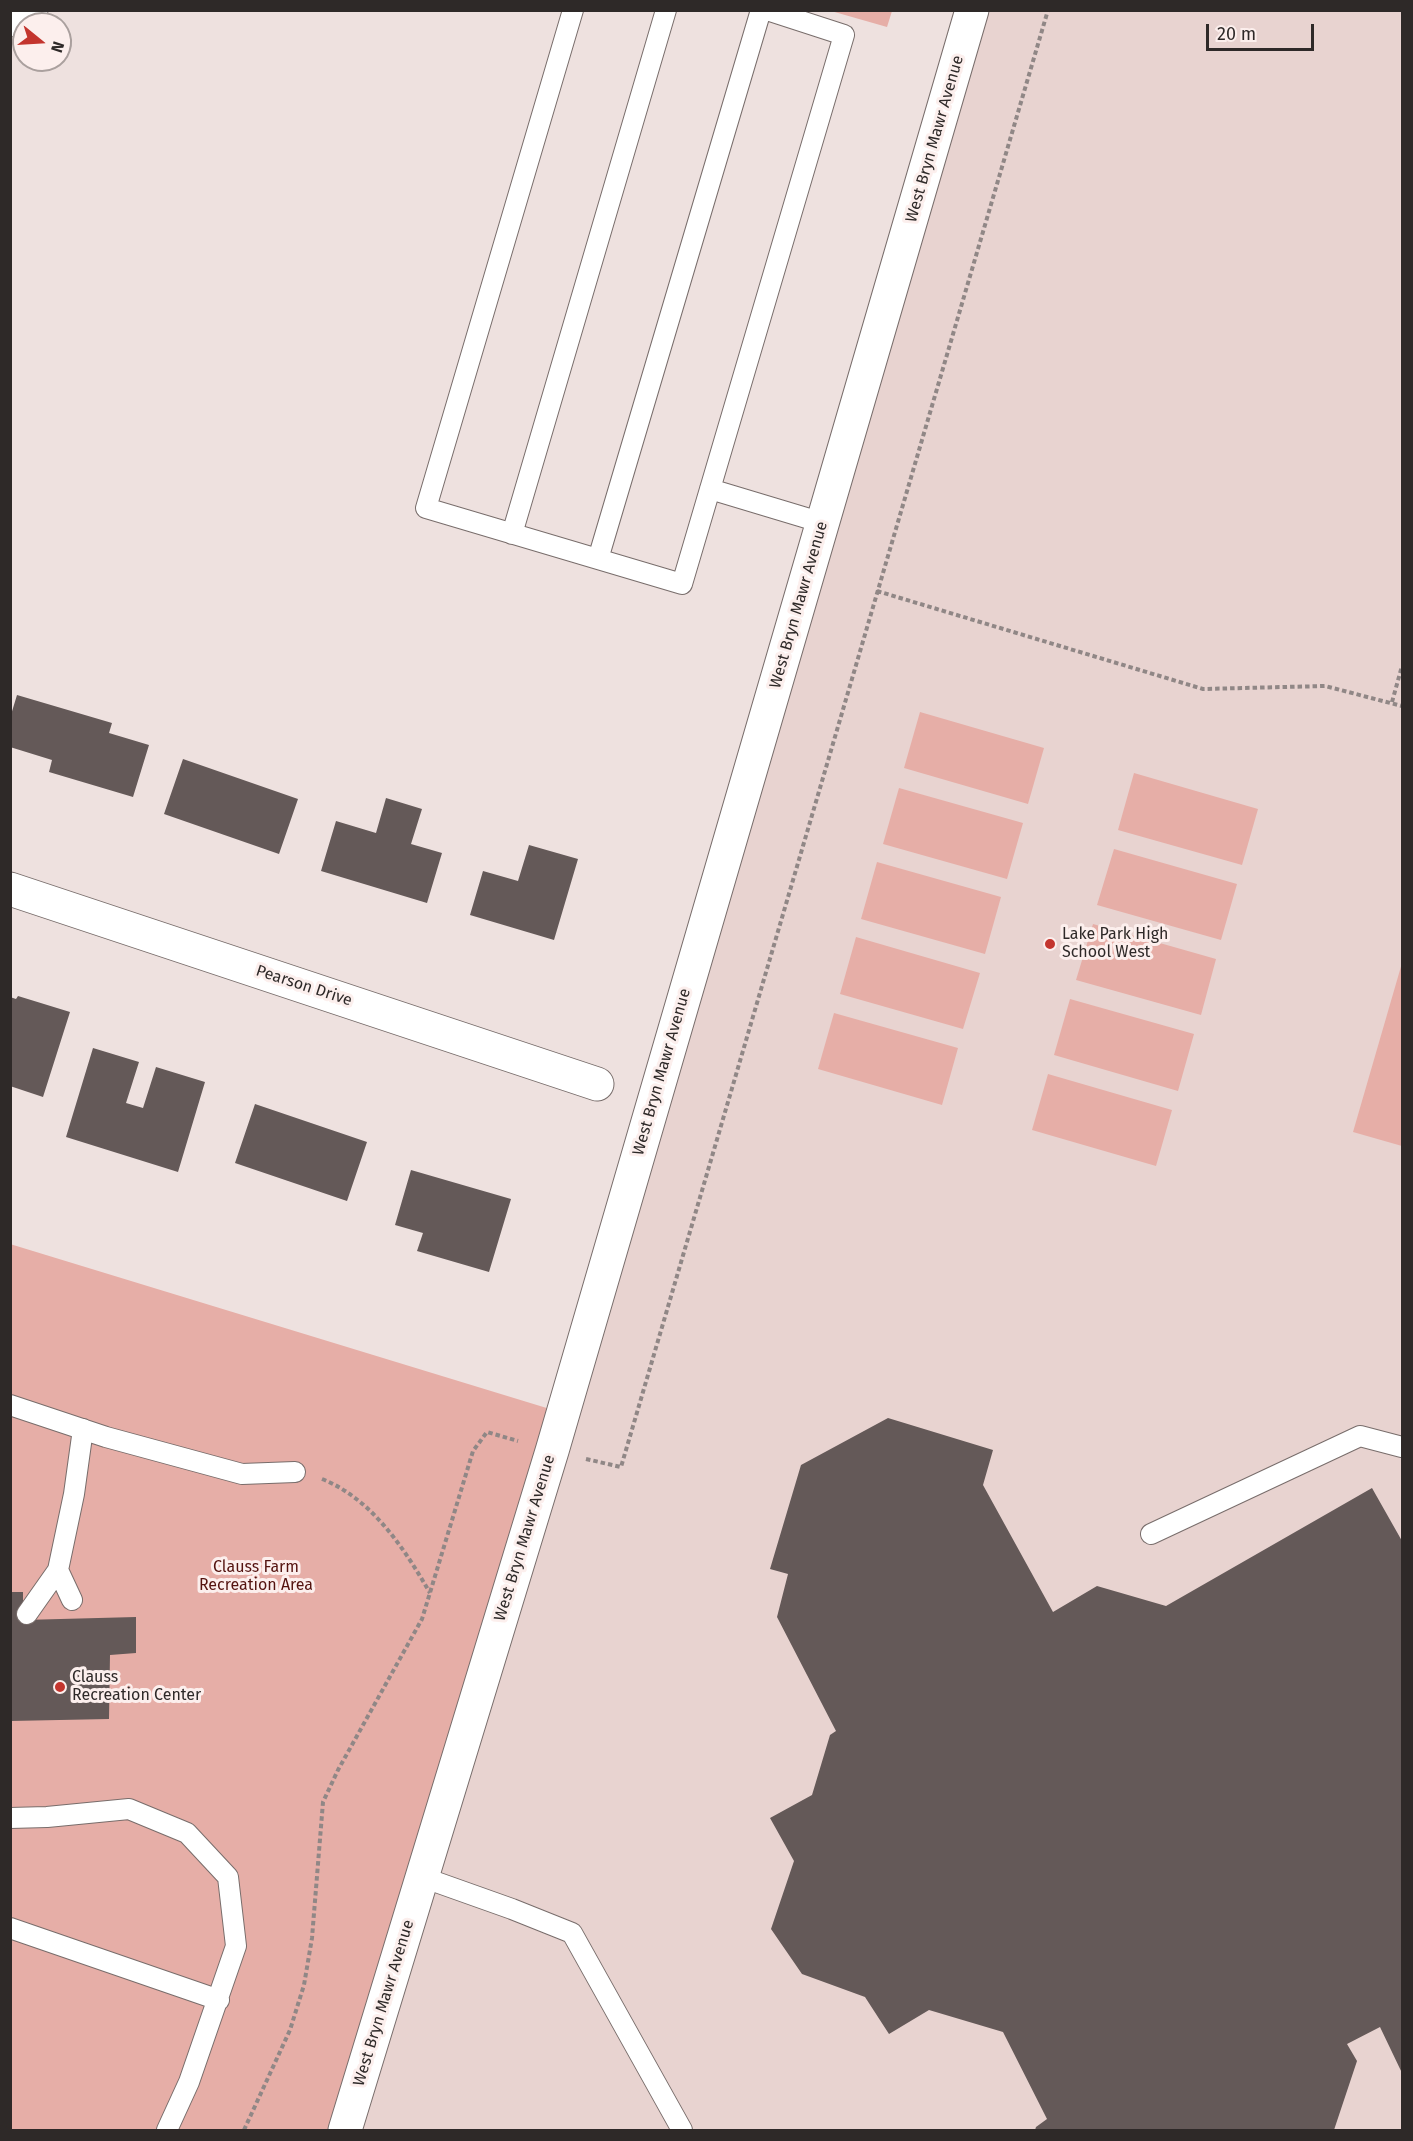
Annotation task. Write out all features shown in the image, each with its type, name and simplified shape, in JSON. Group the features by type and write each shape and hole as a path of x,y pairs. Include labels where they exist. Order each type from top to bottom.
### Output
{"street":[{"path":"10,20 31,10"},
{"name":"West Bryn Mawr Avenue","path":"345,2130 552,1451 972,10"},
{"name":"Pearson Drive","path":"10,889 597,1084"}],"lane":[{"path":"573,10 426,508 682,584 844,35 768,10"},
{"path":"512,534 666,10"},
{"path":"598,559 762,10"},
{"path":"710,489 823,523"},
{"path":"10,1405 83,1429 242,1474 295,1472"},
{"path":"27,1614 58,1570 74,1494 83,1429"},
{"path":"1151,1534 1360,1436 1402,1447"},
{"path":"58,1570 72,1600"},
{"path":"10,1818 129,1809 187,1833 228,1877 237,1946 189,2082 167,2130"},
{"path":"422,1877 572,1933 682,2130"},
{"path":"10,1928 219,2000"}],"path":[{"path":"621,1467 1048,10"},
{"path":"877,591 1203,689 1325,686 1402,706"},
{"path":"1392,702 1402,666"},
{"path":"244,2130 290,2030 304,1985 312,1938 323,1802 338,1770 422,1619 473,1451 487,1432"},
{"path":"295,1472 318,1477 341,1486 379,1519 413,1564 430,1594"}],"shaded area":[{"name":"Lake Park High School West","path":"972,11 1402,11 1402,2130 345,2130"}],"green space":[{"path":"892,10 887,27 831,11"},
{"path":"920,712 1044,748 1028,804 904,768"},
{"path":"1134,773 1258,809 1242,865 1118,830"},
{"path":"899,788 1023,823 1007,879 883,844"},
{"path":"1114,849 1237,884 1221,940 1097,905"},
{"path":"877,862 1001,897 985,954 861,919"},
{"path":"1093,924 1216,959 1201,1015 1076,980"},
{"path":"856,937 980,973 963,1029 840,994"},
{"path":"1402,963 1402,1146 1353,1132"},
{"path":"1070,999 1194,1034 1178,1091 1054,1055"},
{"path":"834,1013 958,1048 942,1105 818,1069"},
{"path":"1048,1074 1172,1110 1156,1166 1032,1130"},
{"name":"Clauss Farm Recreation Area","path":"10,1244 563,1413 345,2130 11,2130"}],"building":[{"path":"17,695 112,723 109,733 149,745 133,797 49,772 52,760 10,747 10,718"},
{"path":"183,759 298,799 279,854 164,814"},
{"path":"386,798 422,809 411,844 442,853 427,903 321,871 336,821 376,833"},
{"path":"529,845 578,859 554,940 470,915 483,871 518,881"},
{"path":"18,996 70,1012 43,1097 10,1086 10,997 16,999"},
{"path":"93,1048 139,1062 126,1103 143,1108 156,1067 205,1082 178,1172 66,1137"},
{"path":"255,1104 367,1142 347,1201 235,1163"},
{"path":"411,1170 511,1199 489,1272 417,1251 423,1233 395,1225"},
{"path":"888,1418 993,1450 983,1485 1053,1612 1097,1586 1166,1606 1372,1488 1402,1541 1402,2073 1380,2027 1347,2044 1357,2061 1334,2130 1035,2130 1047,2119 1003,2032 929,2010 889,2034 865,1997 802,1974 771,1929 794,1861 770,1818 812,1795 830,1735 836,1731 777,1617 788,1574 770,1569 801,1465"},
{"name":"Clauss Recreation Center","path":"10,1592 23,1592 23,1620 136,1617 136,1653 110,1655 109,1719 10,1721"}],"place":[{"name":"Lake Park High School West","path":"1050,944"},
{"name":"Clauss Recreation Center","path":"60,1687"}]}
